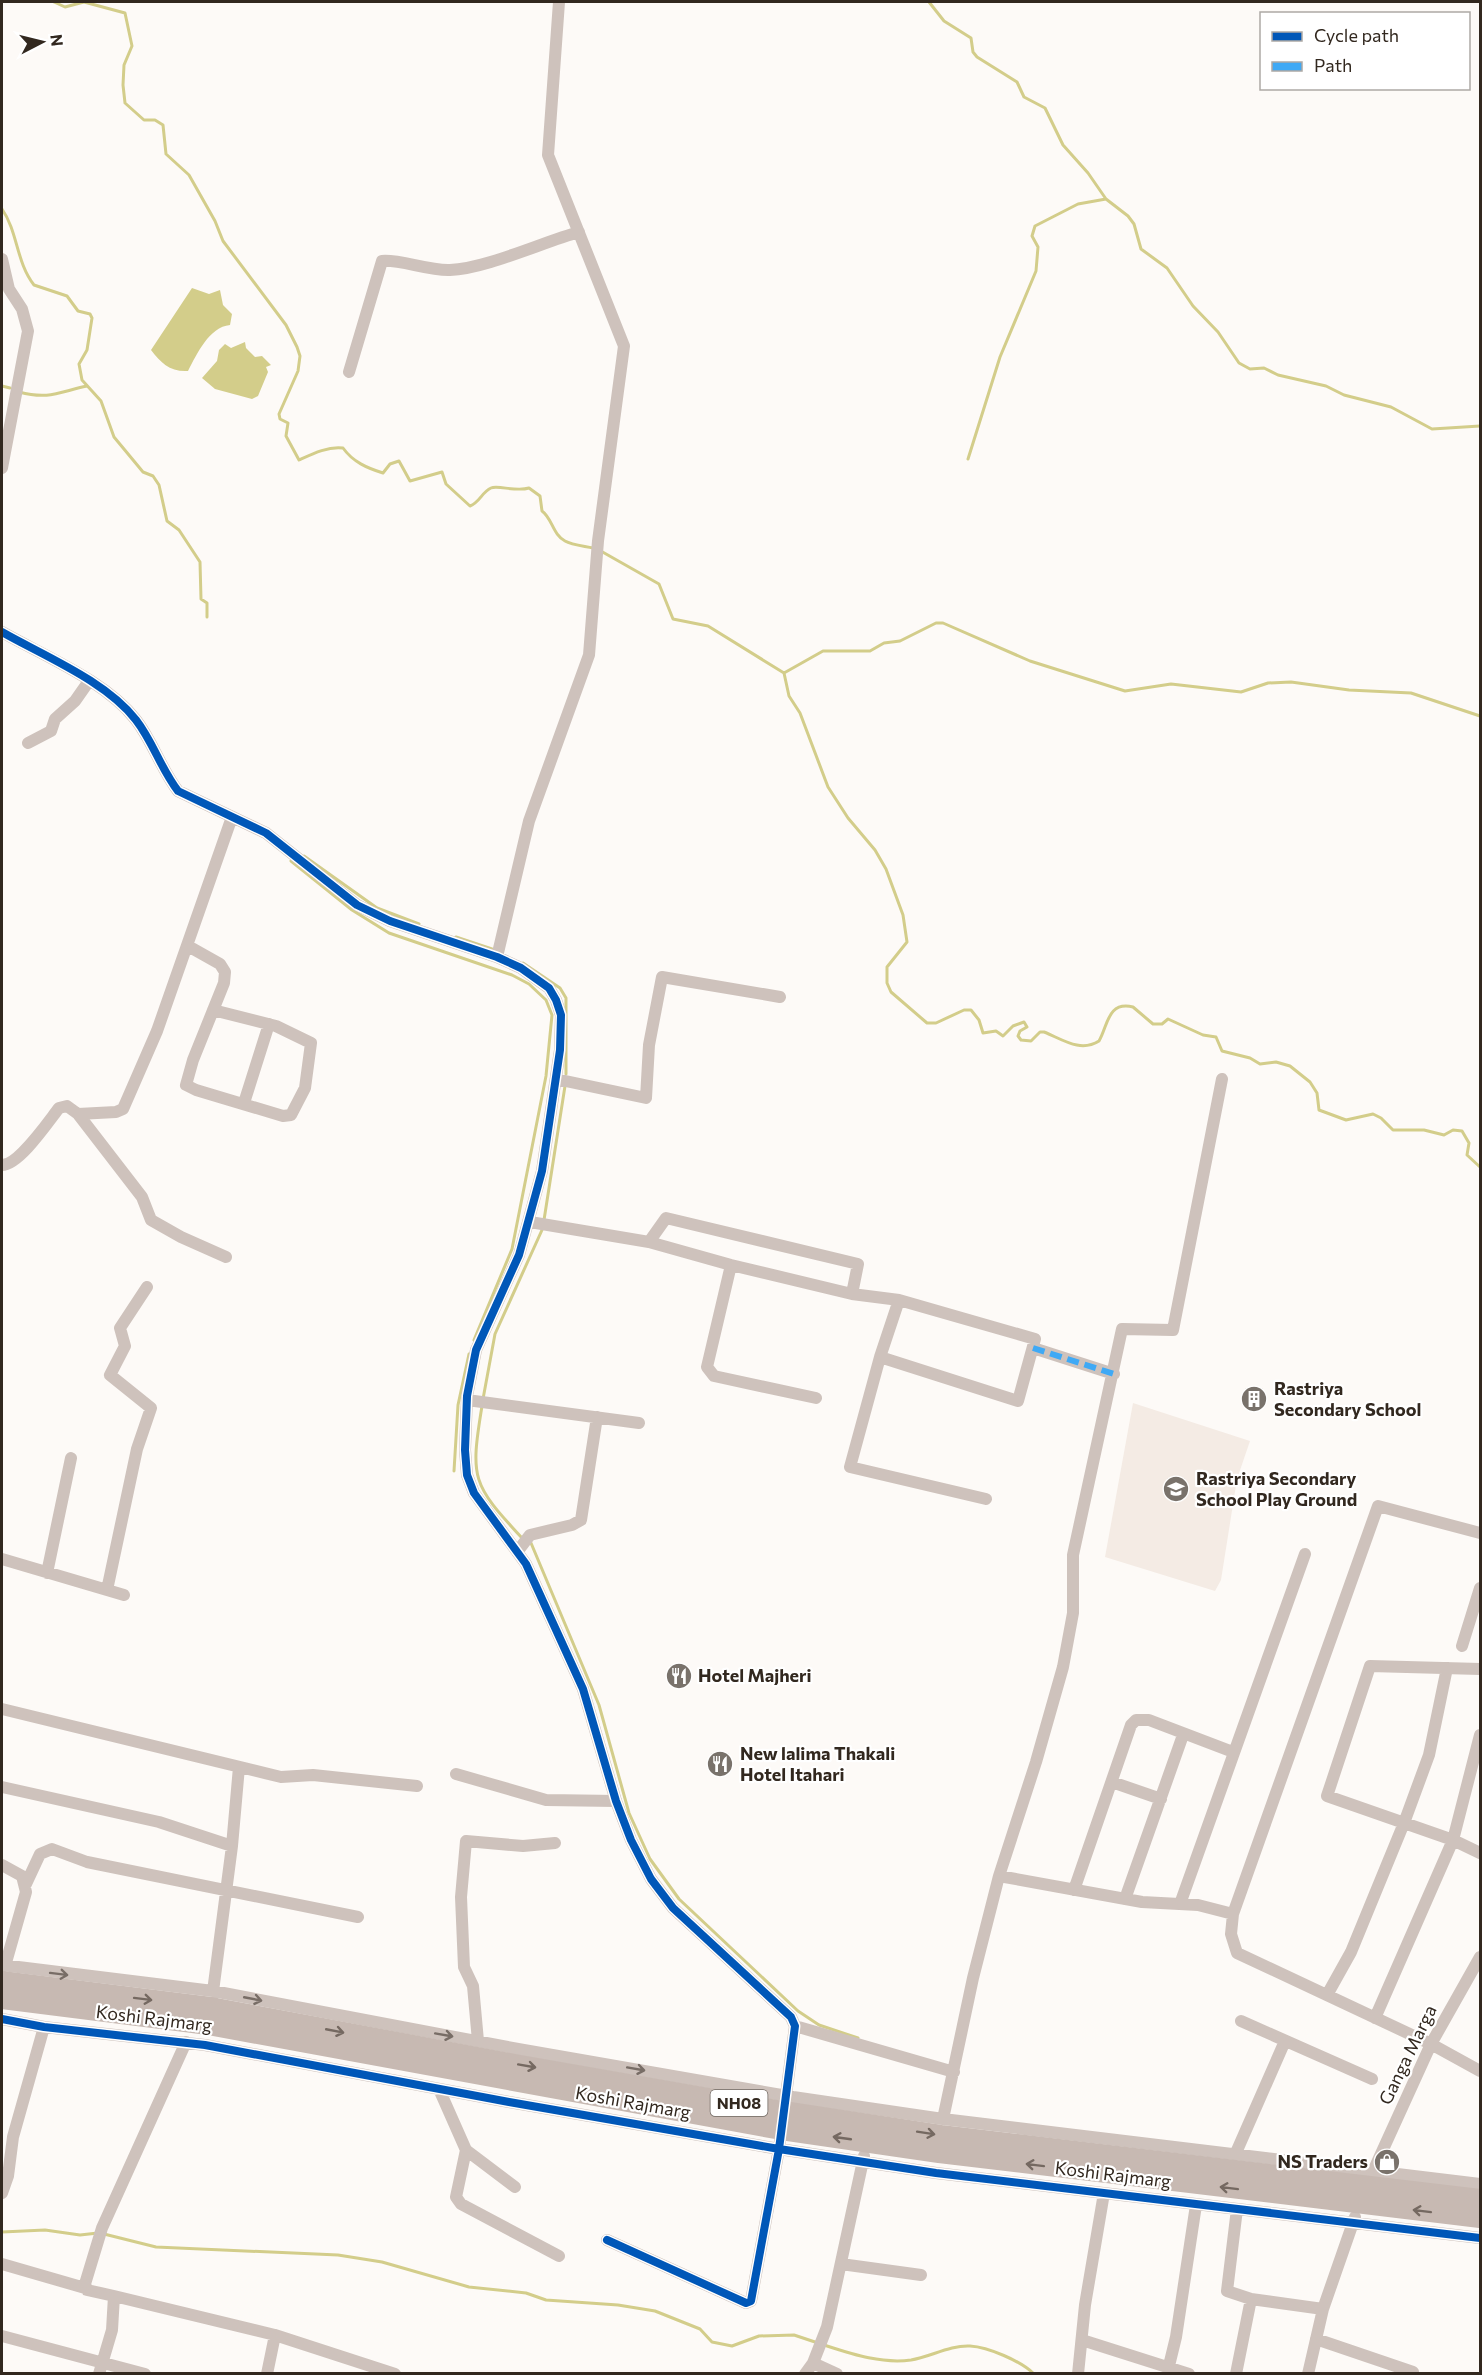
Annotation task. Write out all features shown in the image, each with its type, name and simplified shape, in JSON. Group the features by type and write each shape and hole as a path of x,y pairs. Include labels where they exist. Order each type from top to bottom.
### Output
{"main road":[{"name":"Koshi Rajmarg","path":"3,1971 211,2008 782,2121 871,2119 939,2153 1366,2187 1480,2199"},
{"name":"Koshi Rajmarg","path":"2,1999 211,2008"},
{"name":"Koshi Rajmarg","path":"1366,2187 1480,2218"}],"street":[{"path":"497,957 529,821 589,655 598,546 624,346 548,156 559,2"},
{"path":"350,372 382,261 391,260 414,267 452,270 579,232"},
{"path":"2,259 9,289 22,309 28,331 2,468"},
{"path":"2,632 111,695 134,717 152,742 169,779 178,791 266,833 357,905 390,921 497,957 521,968 549,988 556,1000 561,1014 561,1032 542,1171 530,1222 510,1280 476,1350 467,1400 465,1450 467,1475 474,1493 526,1564 583,1689 616,1801 631,1840 651,1879 673,1908 791,2017 795,2026 782,2121 751,2301 746,2303 607,2240"},
{"path":"28,743 51,731 55,719 75,701 89,681"},
{"path":"78,1114 116,1112 123,1108 157,1031 232,817"},
{"path":"188,946 220,964 225,972 224,982 193,1060 186,1085 283,1116 291,1115 305,1088 311,1042 269,1024 213,1010"},
{"path":"556,1079 646,1098 649,1045 662,977 780,997"},
{"path":"244,1103 269,1024"},
{"path":"943,2120 973,1978 999,1876 1036,1762 1063,1667 1073,1613 1073,1555 1122,1329 1173,1330 1222,1079"},
{"path":"2,1165 12,1163 49,1123 59,1108 67,1106 78,1114 142,1197 151,1220 181,1237 226,1257"},
{"path":"649,1242 666,1218 858,1264 852,1294"},
{"path":"530,1222 649,1242 731,1265 852,1294 898,1300 1035,1340 1018,1401 880,1357"},
{"path":"731,1265 708,1367 714,1376 816,1398"},
{"path":"106,1590 137,1449 151,1408 110,1376 125,1346 120,1328 147,1287"},
{"path":"898,1300 850,1467 986,1499"},
{"path":"1033,1348 1114,1374"},
{"path":"467,1400 639,1423"},
{"path":"517,1552 530,1536 572,1525 581,1520 597,1417"},
{"path":"47,1573 70,1458"},
{"path":"1480,1533 1378,1506 1233,1914 1231,1934 1237,1953 1431,2044 1480,2071"},
{"path":"1180,1904 1305,1554"},
{"path":"2,1559 124,1595"},
{"path":"1462,1646 1480,1588"},
{"path":"1480,1669 1370,1666 1327,1796 1480,1850"},
{"path":"1327,1995 1351,1952 1429,1755 1447,1668"},
{"path":"2,1709 282,1777 313,1775 417,1786"},
{"path":"1074,1890 1131,1725 1136,1720 1149,1720 1183,1735 1233,1752"},
{"path":"1125,1899 1183,1735"},
{"path":"1375,2018 1453,1840 1480,1735"},
{"path":"205,2045 232,1846 239,1767"},
{"path":"456,1774 546,1800 616,1801"},
{"path":"1112,1782 1161,1799"},
{"path":"2,1787 148,1819 232,1846"},
{"path":"478,2041 473,1986 464,1967 461,1897 466,1841 523,1846 555,1843"},
{"path":"26,1884 40,1854 52,1849 87,1862 358,1917"},
{"path":"2,1865 22,1875 26,1884 26,1892 3,1971"},
{"path":"999,1876 1125,1899 1198,1905 1233,1914"},
{"name":"Ganga Marga","path":"1308,2373 1323,2309 1366,2187 1431,2044 1479,1963"},
{"path":"211,2008 478,2041 782,2121 863,2161 1196,2205 1480,2238"},
{"path":"2,2019 44,2027 205,2045 439,2089 782,2121 943,2120 1235,2155 1366,2187 1480,2184"},
{"path":"1240,2021 1372,2079"},
{"path":"795,2026 954,2072"},
{"path":"2,2193 8,2176 13,2137 44,2027"},
{"path":"1235,2155 1285,2041"},
{"path":"85,2288 102,2228 186,2042"},
{"path":"439,2089 466,2150 515,2187"},
{"path":"805,2373 813,2363 823,2336 841,2264 871,2119"},
{"path":"466,2150 456,2197 461,2204 559,2256"},
{"path":"1078,2373 1104,2193"},
{"path":"1167,2370 1176,2337 1196,2205"},
{"path":"1237,2209 1227,2291 1251,2299 1323,2309"},
{"path":"2,2264 114,2296 275,2335 394,2373"},
{"path":"841,2264 921,2275"},
{"path":"100,2368 112,2330 114,2296"},
{"path":"1236,2373 1251,2299"},
{"path":"267,2373 275,2335"},
{"path":"2,2336 100,2368 145,2373"},
{"path":"1316,2339 1413,2372"},
{"path":"1082,2340 1167,2370 1189,2373"},
{"path":"813,2363 837,2373"}],"shaded area":[{"path":"192,288 209,294 220,290 223,305 232,314 230,325 210,336 188,371 182,371 166,366 151,350"},
{"path":"245,342 246,348 255,357 262,356 271,365 266,367 268,372 258,396 252,399 215,389 202,378 217,361 219,350 225,344 231,348"},
{"name":"Rastriya Secondary School Play Ground","path":"1133,1403 1250,1441 1237,1479 1221,1580 1215,1591 1105,1557"}],"waterway":[{"path":"54,2 65,7 84,2 125,13 132,46 124,65 125,103 144,120 155,120 163,125 166,154 189,175 215,221 223,241 286,325 297,347 300,356 298,371 279,414 280,419 288,423 286,436 299,460 326,449 343,448 361,464 383,473 390,464 399,461 410,481 442,472 446,484 470,506 491,488 529,488 540,496 542,511 561,538 571,544 593,548"},
{"path":"929,2 944,21 971,38 973,52 977,57 1017,82 1024,97 1045,108 1063,145 1088,173 1106,199 1128,216 1134,224 1141,249 1167,268 1193,306 1218,332 1239,363 1250,369 1264,368 1278,375 1326,386 1344,395 1391,407 1432,429 1480,426"},
{"path":"968,459 1000,357 1036,271 1038,247 1032,236 1035,226 1078,204 1106,199"},
{"path":"2,209 11,227 24,267 34,285 67,296 78,311 90,314 92,318 87,350 79,364 82,380 101,401 114,437 143,472 153,476 159,485 167,521 179,530 200,562 201,599 207,603 207,617"},
{"path":"2,386 10,388"},
{"path":"19,392 46,395 87,386"},
{"path":"599,550 659,584 673,619 708,626 784,673 789,696 800,713 828,787 848,818 875,850 886,869 903,915 907,942 887,967 887,983 891,992 927,1023 936,1023 964,1010 971,1010 979,1020 983,1033 996,1031 1003,1036 1013,1026 1024,1022 1027,1027 1020,1031 1018,1036 1021,1040 1031,1041 1040,1032 1044,1032 1071,1044 1085,1046 1099,1041 1113,1011 1124,1006 1133,1007 1153,1024 1162,1024 1168,1019 1203,1035 1216,1037 1222,1051 1250,1058 1260,1064 1276,1062 1290,1066 1310,1082 1317,1093 1319,1110 1346,1120 1373,1114 1381,1118 1393,1130 1424,1130 1444,1135 1453,1130 1462,1131 1469,1143 1467,1155 1480,1167"},
{"path":"784,673 823,651 870,651 884,643 900,641 936,623 943,623 1030,661 1125,691 1171,684 1241,692 1268,683 1291,682 1349,690 1411,693 1480,716"},
{"path":"304,856 377,908 419,924"},
{"path":"291,861 352,910 389,933 512,975 529,984 546,1000 552,1015 546,1076 512,1249 474,1340"},
{"path":"456,937 492,949"},
{"path":"523,963 560,988 566,998 566,1074"},
{"path":"544,1220 565,1086"},
{"path":"483,1399 495,1334 542,1230"},
{"path":"454,1471 458,1405 469,1354"},
{"path":"482,1406 476,1450 479,1479 493,1505 522,1538"},
{"path":"531,1543 599,1705 629,1813 650,1859 679,1899 798,2011 819,2025 858,2038"},
{"path":"2,2232 45,2230 80,2235 98,2233"},
{"path":"104,2234 156,2247 338,2255 382,2262 469,2287 526,2293 546,2300 618,2305 655,2311 700,2329 712,2342 732,2346 759,2336 794,2335 818,2343"},
{"path":"824,2345 889,2361 911,2360 955,2347 970,2346 995,2352 1013,2360 1034,2374"}],"marked path":[{"path":"1033,1348 1114,1374"}],"cycle path":[{"path":"2,632 91,681 123,706 142,728 178,791 266,833 357,905 390,921 497,957 521,968 549,988 556,1000 561,1015 560,1050 542,1171 519,1255 476,1350 467,1396 465,1450 467,1475 474,1493 526,1564 583,1689 616,1801 631,1840 651,1879 673,1908 791,2017 795,2026 779,2149 751,2301 746,2303 607,2240"},
{"path":"2,2019 44,2027 205,2045 509,2102 779,2149 936,2173 1480,2238"}],"place":[{"name":"Rastriya Secondary School","path":"1254,1399"},
{"name":"Rastriya Secondary School Play Ground","path":"1176,1489"},
{"name":"Hotel Majheri","path":"679,1676"},
{"name":"New lalima Thakali Hotel Itahari","path":"720,1764"},
{"name":"NS Traders","path":"1387,2162"}]}
